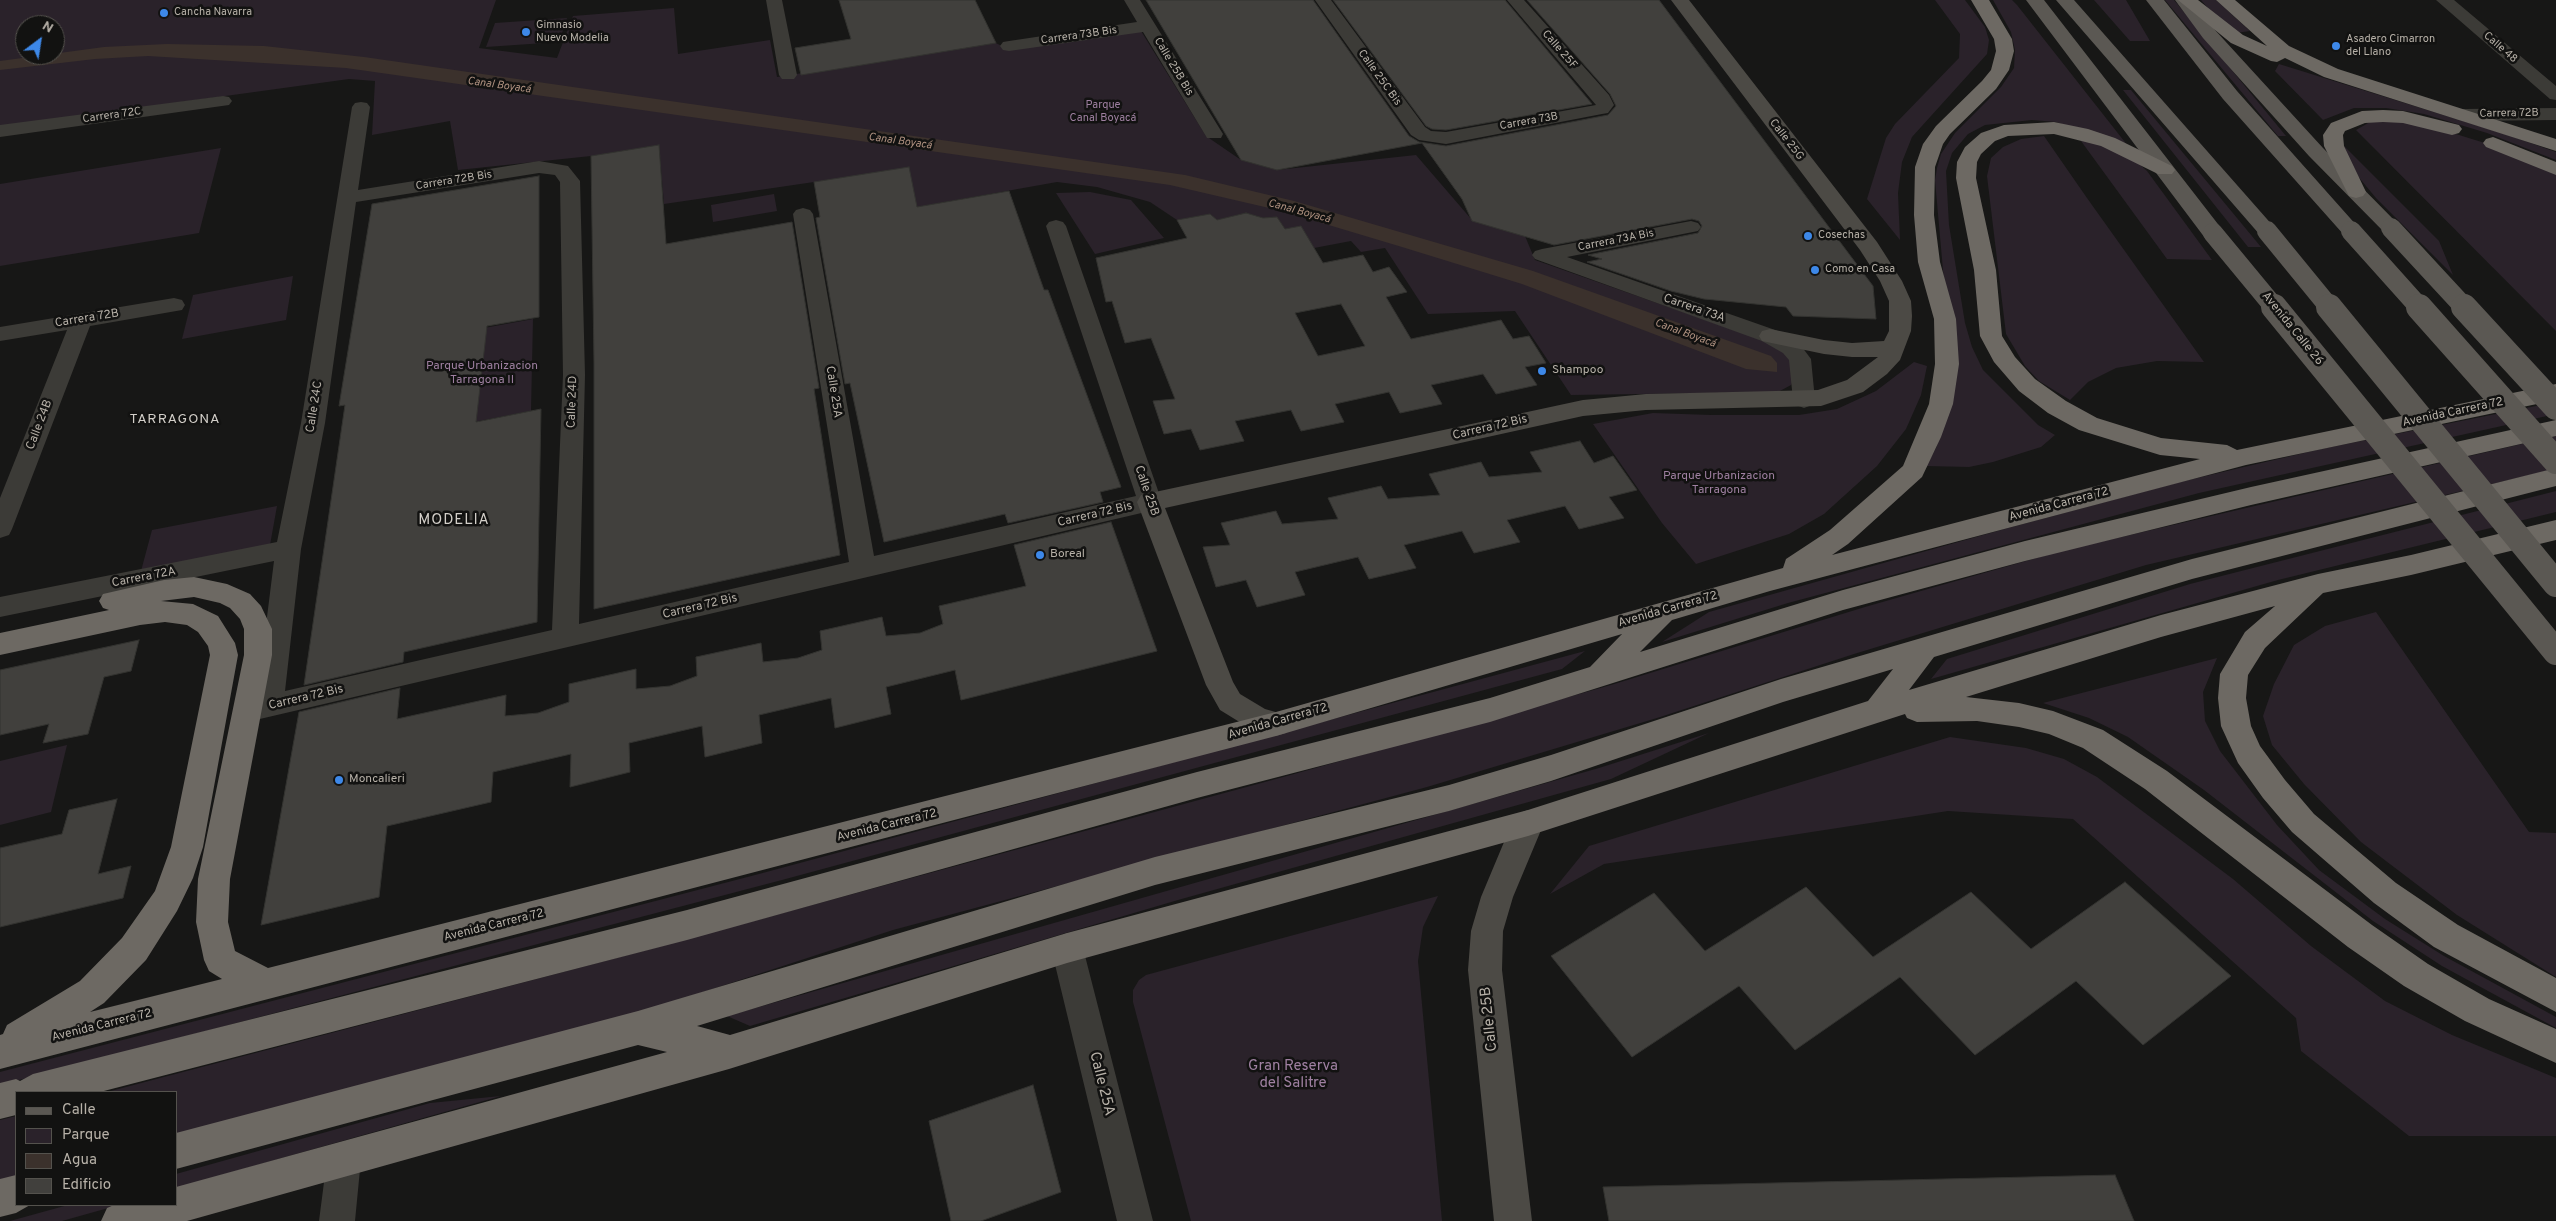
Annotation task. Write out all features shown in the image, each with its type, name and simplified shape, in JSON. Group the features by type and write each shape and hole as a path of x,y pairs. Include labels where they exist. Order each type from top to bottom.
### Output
{"highway":[{"path":"1770,581 1839,537 1913,471 1929,437 1941,404 1947,364 1945,319 1929,262 1924,215 1925,167 1933,144 1943,130 1989,85 2000,70 2005,51 2003,40 1980,0"},
{"path":"2186,0 2220,27 2264,53 2556,145"},
{"path":"2225,0 2283,50 2331,73"},
{"path":"2356,192 2334,146 2333,134 2338,127 2362,117 2403,118 2438,125 2510,149 2556,169"},
{"path":"2165,170 2108,142 2081,133 2054,128 2024,128 2004,131 1988,137 1972,151 1967,162 1966,178 1985,270 1991,336 2006,362 2027,385 2057,407 2088,424 2160,446 2246,456"},
{"name":"Avenida Carrera 72","path":"0,1052 1276,724 1770,581 2246,456 2556,392"},
{"path":"37,1091 688,925 1197,785 1490,710 1843,600 2025,551 2251,496 2556,428"},
{"path":"178,1150 638,1028 1155,872 1449,798 1551,768 1781,691 2192,570 2556,477"},
{"path":"178,1205 729,1052 1067,948 1528,823 1878,710 1973,684 2161,626 2318,584 2556,530"},
{"path":"2318,584 2284,612 2255,640 2234,674 2232,698 2236,726 2249,754 2274,789 2303,823 2385,893 2446,936 2556,996"},
{"path":"0,625 164,590 194,587 226,594 240,602 251,613 258,629 258,709 214,879 212,922 221,960 241,973 268,984"},
{"path":"0,644 140,614 164,611 192,615 208,624 221,643 224,655 186,847 177,878 166,901 134,949 92,992 53,1018 0,1047"},
{"path":"1598,676 1664,612"},
{"path":"1878,710 1923,650"},
{"path":"1878,710 1982,710 2053,722 2093,739 2156,780 2360,936 2416,975 2477,1010 2556,1046"},
{"path":"638,1028 729,1052"},
{"path":"0,1101 15,1097"},
{"path":"0,1198 15,1194"},
{"path":"120,1221 174,1206"}],"main road":[{"name":"Avenida Calle 26","path":"2035,0 2213,233 2556,652"},
{"path":"2065,0 2266,231 2556,584"},
{"path":"2155,0 2230,95 2556,460"},
{"path":"2186,0 2209,34 2316,152 2391,228 2556,407"}],"street":[{"path":"774,0 788,76"},
{"name":"Calle 25B Bis","path":"1132,0 1214,134"},
{"name":"Calle 25C Bis","path":"1323,0 1418,131 1426,136 1446,138"},
{"name":"Calle 25F","path":"1515,0 1603,99"},
{"name":"Calle 25G","path":"1680,0 1869,247 1891,281"},
{"name":"Calle 48","path":"2450,1 2556,96"},
{"name":"Carrera 73B Bis","path":"1009,46 1148,26"},
{"name":"Carrera 73B","path":"1446,138 1602,109 1605,104 1603,99"},
{"name":"Carrera 72C","path":"0,131 223,101"},
{"name":"Calle 24C","path":"258,709 313,422 361,108"},
{"name":"Carrera 72B","path":"2463,115 2556,114"},
{"name":"Carrera 72B Bis","path":"347,198 539,167 561,170"},
{"name":"Calle 24D","path":"561,170 570,181 574,375 565,638"},
{"name":"Calle 25A","path":"803,214 863,569"},
{"name":"Calle 25B","path":"1056,226 1150,502 1220,685 1230,702 1256,718 1276,724"},
{"name":"Carrera 73A Bis","path":"1542,255 1690,227"},
{"name":"Carrera 73A","path":"1542,255 1770,336 1791,348 1800,359 1804,400"},
{"name":"Carrera 72 Bis","path":"258,709 1150,502 1583,408 1655,401 1804,400 1838,393 1861,382 1879,369 1888,360 1894,348 1900,331 1901,316 1900,301 1891,281"},
{"name":"Carrera 72B","path":"0,334 174,305"},
{"name":"Calle 24B","path":"0,529 81,320"},
{"path":"1770,336 1824,348 1852,350 1894,348"},
{"name":"Carrera 72A","path":"0,607 288,549"},
{"name":"Calle 25B","path":"1514,1221 1485,970 1487,931 1497,897 1528,823"},
{"name":"Calle 25A","path":"1067,948 1135,1221"},
{"path":"337,1221 344,1159"}],"green space":[{"name":"Parque Canal Boyacá","path":"0,0 496,0 479,48 557,58 573,16 674,8 678,54 770,40 777,77 996,43 1009,50 1141,31 1206,136 1241,160 1277,170 1416,155 1472,220 1525,236 1535,260 1782,347 1797,372 1791,385 1778,392 1571,395 1515,311 1428,314 1385,248 1361,252 1351,241 1314,248 1301,227 1285,229 1277,217 1263,218 1246,213 1217,220 1210,214 1177,220 1150,202 1097,187 1057,182 917,207 814,182 664,204 659,145 591,156 458,170 450,121 372,135 375,81 349,79 0,127"},
{"path":"1935,0 1965,0 1985,27 1989,40 1987,54 1912,137 1902,162 1898,193 1900,240 1867,199 1886,138 1895,124 1959,58 1960,34"},
{"path":"1993,0 2012,0 2017,5 2128,146 2056,122 2032,120 1985,125 1968,134 1952,153 1946,171 1949,225 1965,323 1972,347 1983,370 2038,425 2055,435 2041,447 1993,462 1969,467 1926,466 1936,448 1942,431 1952,372 1935,180 1941,154 1955,133 2001,87 2014,68 2015,50 2011,32"},
{"path":"2094,0 2126,0 2150,41 2130,41"},
{"path":"2165,0 2174,0 2286,136 2278,136"},
{"path":"2201,0 2216,0 2250,31 2236,33 2213,14"},
{"path":"567,18 559,42 486,47 495,23"},
{"path":"2279,64 2508,135 2556,152 2556,160 2487,133 2424,114 2386,108 2354,108 2323,120 2275,71"},
{"path":"2123,90 2131,90 2261,247 2248,247"},
{"path":"2397,120 2443,130 2488,144 2556,173 2556,331 2356,130 2370,122"},
{"path":"2044,136 2204,362 2157,361 2116,368 2088,382 2070,400 2039,381 2025,366 2006,334 1987,176 1991,158 2003,147 2021,139"},
{"path":"2081,141 2098,142 2134,159 2147,171 2212,260 2167,259"},
{"path":"2343,145 2439,241 2453,275 2376,198 2356,174"},
{"path":"221,148 199,233 0,266 0,184"},
{"path":"1090,192 1131,200 1164,238 1095,254 1056,193"},
{"path":"774,194 777,211 713,222 711,205"},
{"path":"293,276 286,320 182,339 193,295"},
{"name":"Parque Urbanizacion Tarragona II","path":"533,319 531,411 426,431 435,337"},
{"name":"Parque Urbanizacion Tarragona","path":"1914,362 1927,366 1921,395 1906,429 1877,466 1824,514 1789,534 1696,564 1662,523 1593,424 1653,413 1799,415 1837,409 1876,391"},
{"path":"2556,402 2556,414 2199,493 1788,603 1662,642 1709,612 2008,528 2180,482 2321,449"},
{"path":"2556,436 2556,469 2146,565 1854,654 1657,718 1427,787 893,930 636,1014 178,1133 178,1091 111,1091 643,951 1287,776 1611,685 1865,607 2061,551"},
{"path":"2556,491 2556,512 2278,580 1931,679 1947,659 2190,584"},
{"path":"277,506 270,545 141,571 152,530"},
{"path":"2376,612 2529,832 2556,833 2556,977 2457,915 2361,842 2304,784 2272,745 2263,716 2274,684 2294,645 2325,626"},
{"path":"1585,651 1562,669 782,880 0,1085 0,1072 759,874"},
{"path":"2217,658 2203,692 2205,721 2220,751 2277,825 2319,870 2385,919 2444,956 2556,1017 2556,1028 2442,966 2373,921 2204,790 2128,737 2089,718 2043,703"},
{"path":"1709,733 1611,779 1178,900 750,1026 727,1016 1599,768"},
{"path":"1950,737 2026,748 2064,759 2097,777 2233,879 2311,946 2385,1001 2452,1035 2556,1078 2556,1136 2409,1136 2301,1051 2296,1018 2073,819 1948,811 1604,864 1550,894 1589,846"},
{"path":"67,745 51,812 0,825 0,761"},
{"name":"Gran Reserva del Salitre","path":"1438,896 1423,927 1418,961 1442,1221 1191,1221 1133,1002 1133,990 1139,980 1146,975"},
{"path":"501,1096 178,1187 178,1173 430,1103"},
{"path":"15,1116 15,1177 0,1181 0,1120"},
{"path":"64,1206 115,1206 62,1221 10,1221"}],"water":[{"name":"Canal Boyacá","path":"167,44 264,46 364,57 1185,175 1294,201 1533,271 1771,356 1777,363 1777,372 1746,369 1522,284 1402,247 1282,211 1170,185 346,68 148,56 65,62 65,52 104,47"},
{"path":"15,59 15,65 43,65 0,70 0,61"}],"building":[{"path":"839,0 975,0 996,43 801,75 795,48 851,39"},
{"path":"1146,0 1313,0 1409,136 1419,142 1446,146 1608,115 1616,106 1610,94 1527,0 1659,0 1873,286 1876,319 1793,316 1786,307 1704,299 1671,291 1587,262 1602,259 1588,255 1698,233 1702,226 1699,221 1692,219 1554,245 1472,221 1462,199 1422,143 1277,170 1241,160"},
{"path":"1333,0 1505,0 1592,104 1446,130 1432,129 1426,126"},
{"path":"659,145 666,244 792,222 819,388 814,389 840,555 594,609 594,363 591,156"},
{"path":"909,167 917,207 1009,191 1044,290 1048,290 1121,487 1100,492 1103,502 1008,523 1005,514 884,542 850,383 845,384 816,218 820,217 814,182"},
{"path":"539,176 539,317 487,326 476,422 541,409 537,622 404,652 403,662 304,685 345,405 339,406 372,204"},
{"path":"1246,213 1263,218 1277,217 1285,229 1301,226 1323,263 1363,255 1373,272 1389,267 1407,292 1386,297 1411,339 1501,320 1513,339 1529,336 1546,363 1525,367 1537,385 1496,394 1483,374 1431,385 1442,404 1400,413 1389,392 1335,404 1344,422 1301,431 1291,410 1235,421 1244,441 1200,450 1191,429 1164,434 1153,401 1175,399 1151,338 1125,343 1112,301 1106,302 1096,258 1187,238 1177,220 1210,214 1217,220","holes":["1341,304 1365,346 1318,356 1295,313"]},
{"path":"1580,441 1594,463 1613,456 1637,490 1609,497 1624,518 1579,529 1565,506 1507,520 1520,542 1474,553 1462,531 1404,545 1416,568 1369,579 1358,557 1295,572 1305,595 1257,607 1246,580 1216,587 1203,547 1230,545 1221,523 1276,511 1282,524 1338,519 1328,498 1381,486 1388,499 1440,495 1429,474 1481,462 1489,477 1542,472 1530,452"},
{"path":"1111,522 1157,651 961,700 955,670 886,687 891,714 835,728 831,698 759,715 762,743 705,757 702,726 629,743 630,772 570,787 571,754 493,772 491,802 387,826 379,897 261,925 299,712 400,688 397,719 506,695 505,716 538,713 569,702 569,684 636,669 636,689 670,686 697,676 696,657 761,643 763,662 798,658 822,650 820,631 882,617 886,636 920,633 943,624 939,606 1026,586 1014,545"},
{"path":"139,640 131,671 104,677 88,734 43,743 49,724 0,735 0,670"},
{"path":"117,799 98,874 131,866 123,898 0,927 0,848 62,834 69,810"},
{"path":"2125,882 2231,976 2143,1045 2076,981 1975,1055 1900,977 1795,1050 1739,986 1632,1057 1551,956 1654,893 1705,951 1806,887 1873,957 1971,892 2031,949"},
{"path":"1033,1085 1061,1192 981,1221 951,1221 929,1121"},
{"path":"2115,1175 2134,1221 1609,1221 1603,1187"}],"place":[{"name":"Cancha Navarra","path":"164,13"},
{"name":"Gimnasio Nuevo Modelia","path":"526,32"},
{"name":"Asadero Cimarron del Llano","path":"2336,46"},
{"name":"Cosechas","path":"1808,236"},
{"name":"Como en Casa","path":"1815,270"},
{"name":"Shampoo","path":"1542,371"},
{"name":"Boreal","path":"1040,555"},
{"name":"Moncalieri","path":"339,780"}],"district":[{"name":"TARRAGONA","path":"175,420"},
{"name":"MODELIA","path":"454,521"}]}
